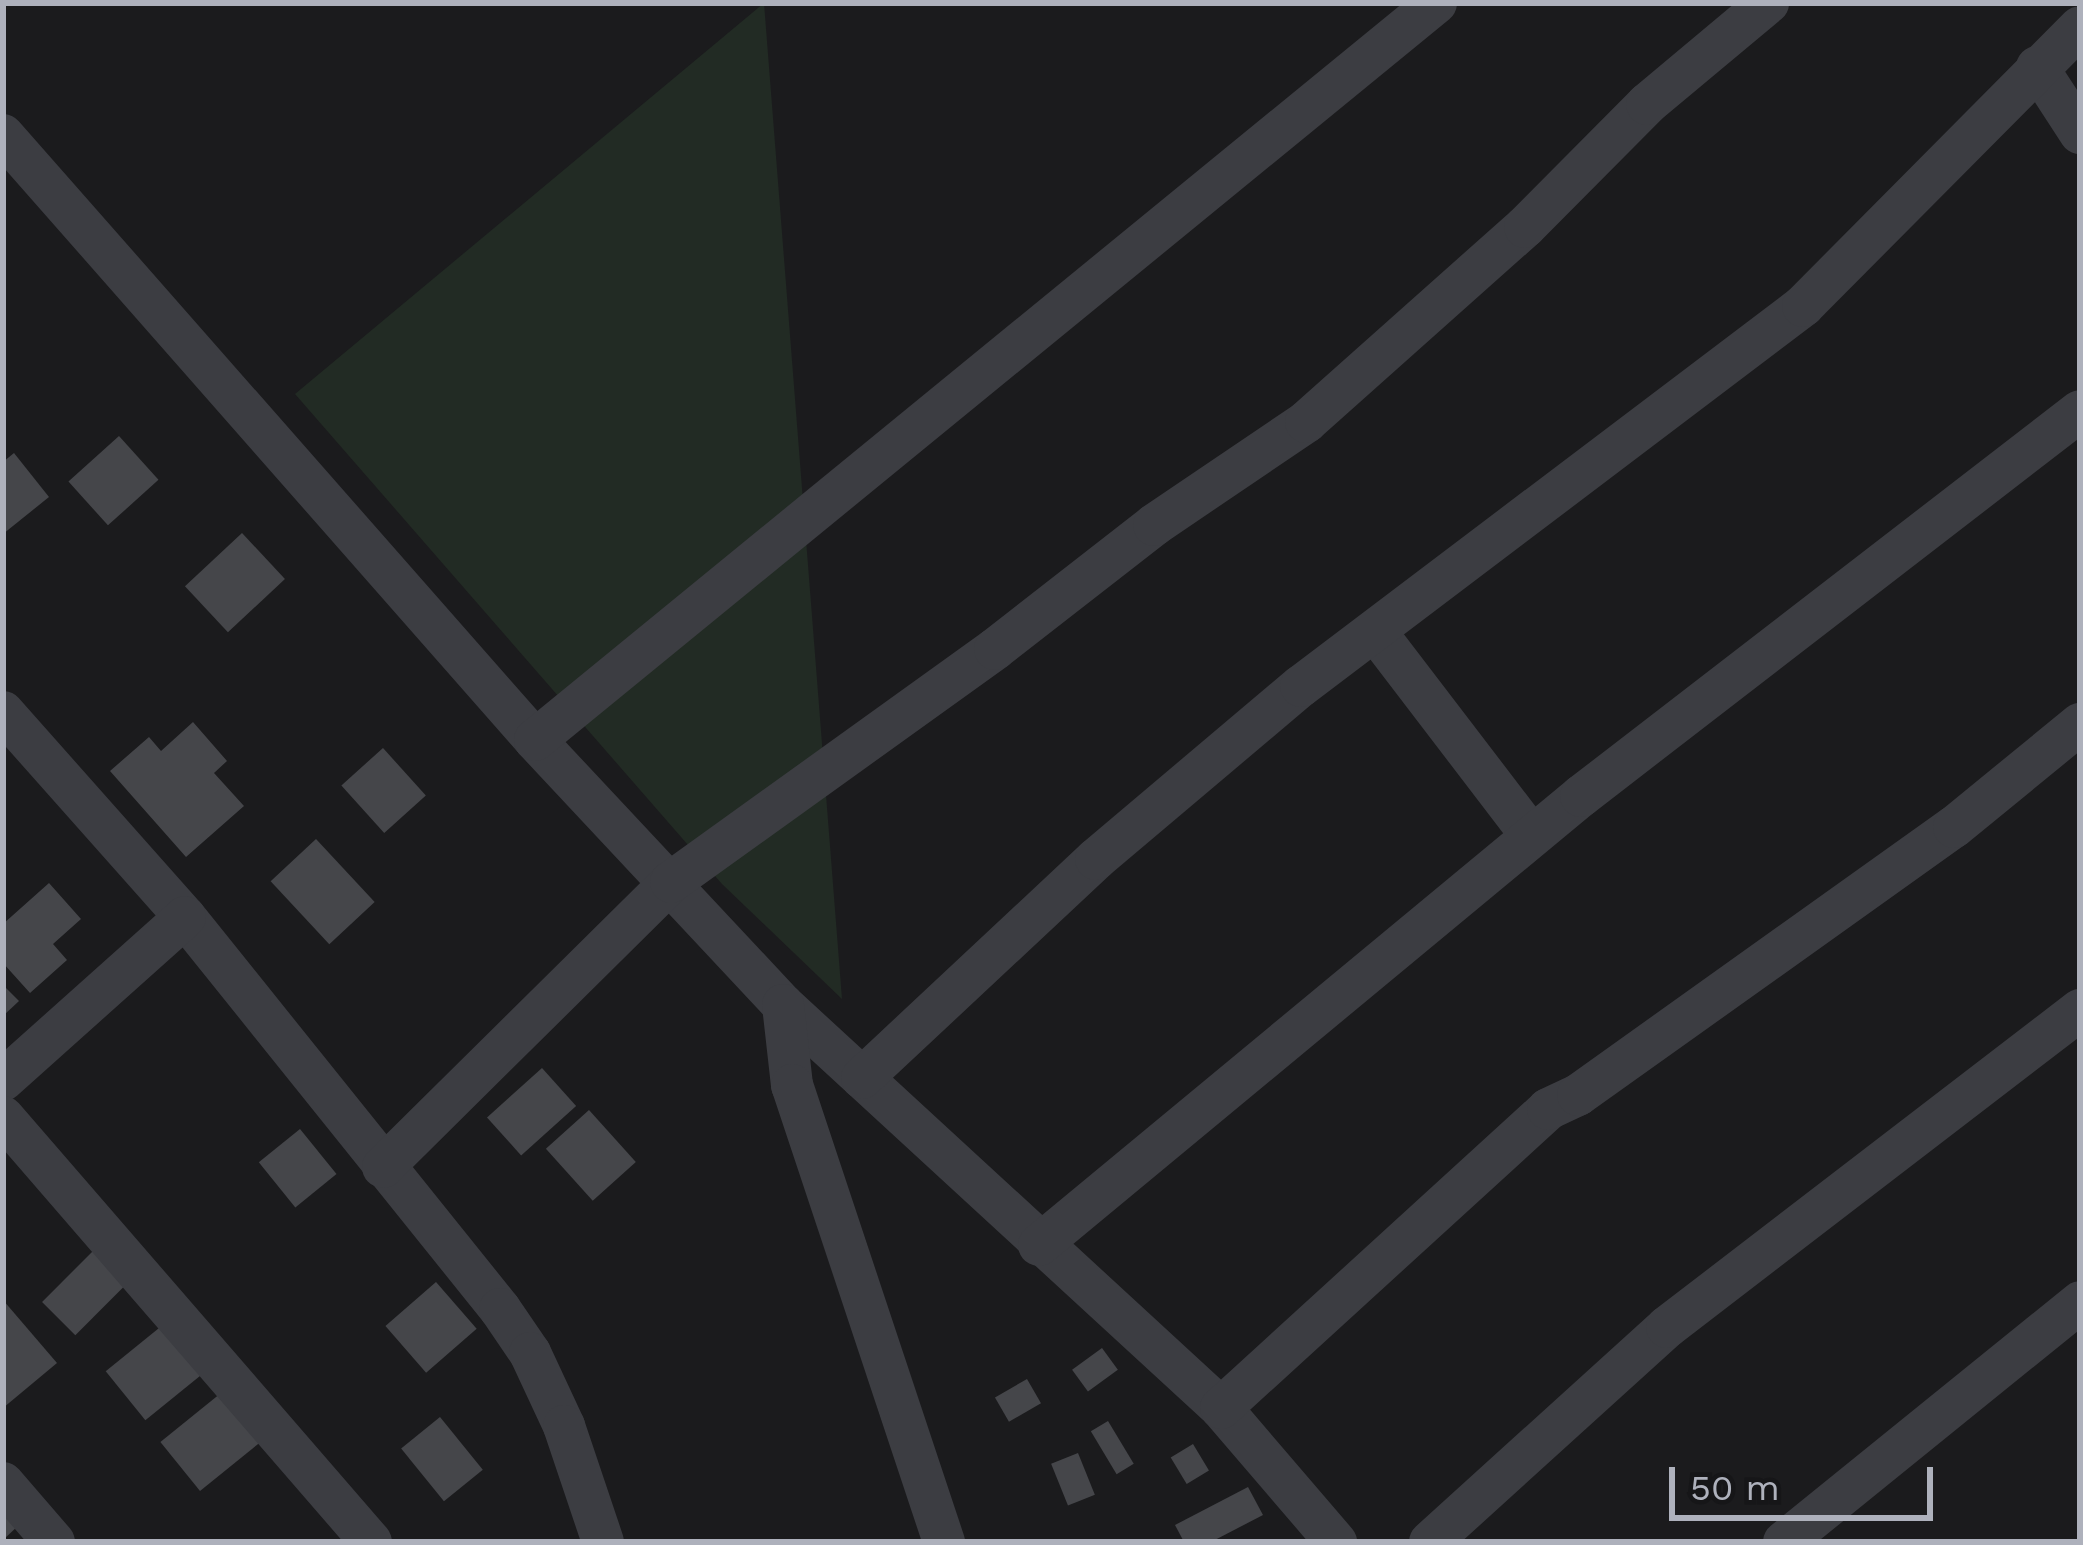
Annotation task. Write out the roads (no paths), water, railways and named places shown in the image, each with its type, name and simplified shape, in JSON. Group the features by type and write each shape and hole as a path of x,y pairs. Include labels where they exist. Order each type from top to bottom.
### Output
{"street":[{"path":"535,740 1436,3"},
{"path":"383,1167 671,882 995,649 1154,525 1306,422 1478,271 1647,104 1768,3"},
{"path":"862,1078 1096,859 1301,686 1803,306 2080,27"},
{"path":"2037,67 2080,133"},
{"path":"3,135 535,740 783,1005 1221,1408 1326,1534"},
{"path":"1040,1245 1532,836 2080,411"},
{"path":"1376,631 1532,836"},
{"path":"1221,1408 1548,1109 1578,1095 1954,827 2080,724"},
{"path":"8,727 185,917 530,1353 564,1426 603,1542"},
{"path":"3,1080 185,917"},
{"path":"783,1005 791,1085 944,1542"},
{"path":"1430,1542 1667,1327 2080,1010"},
{"path":"3,1117 371,1542"},
{"path":"1784,1542 2080,1302"},
{"path":"3,1483 54,1542"}]}
